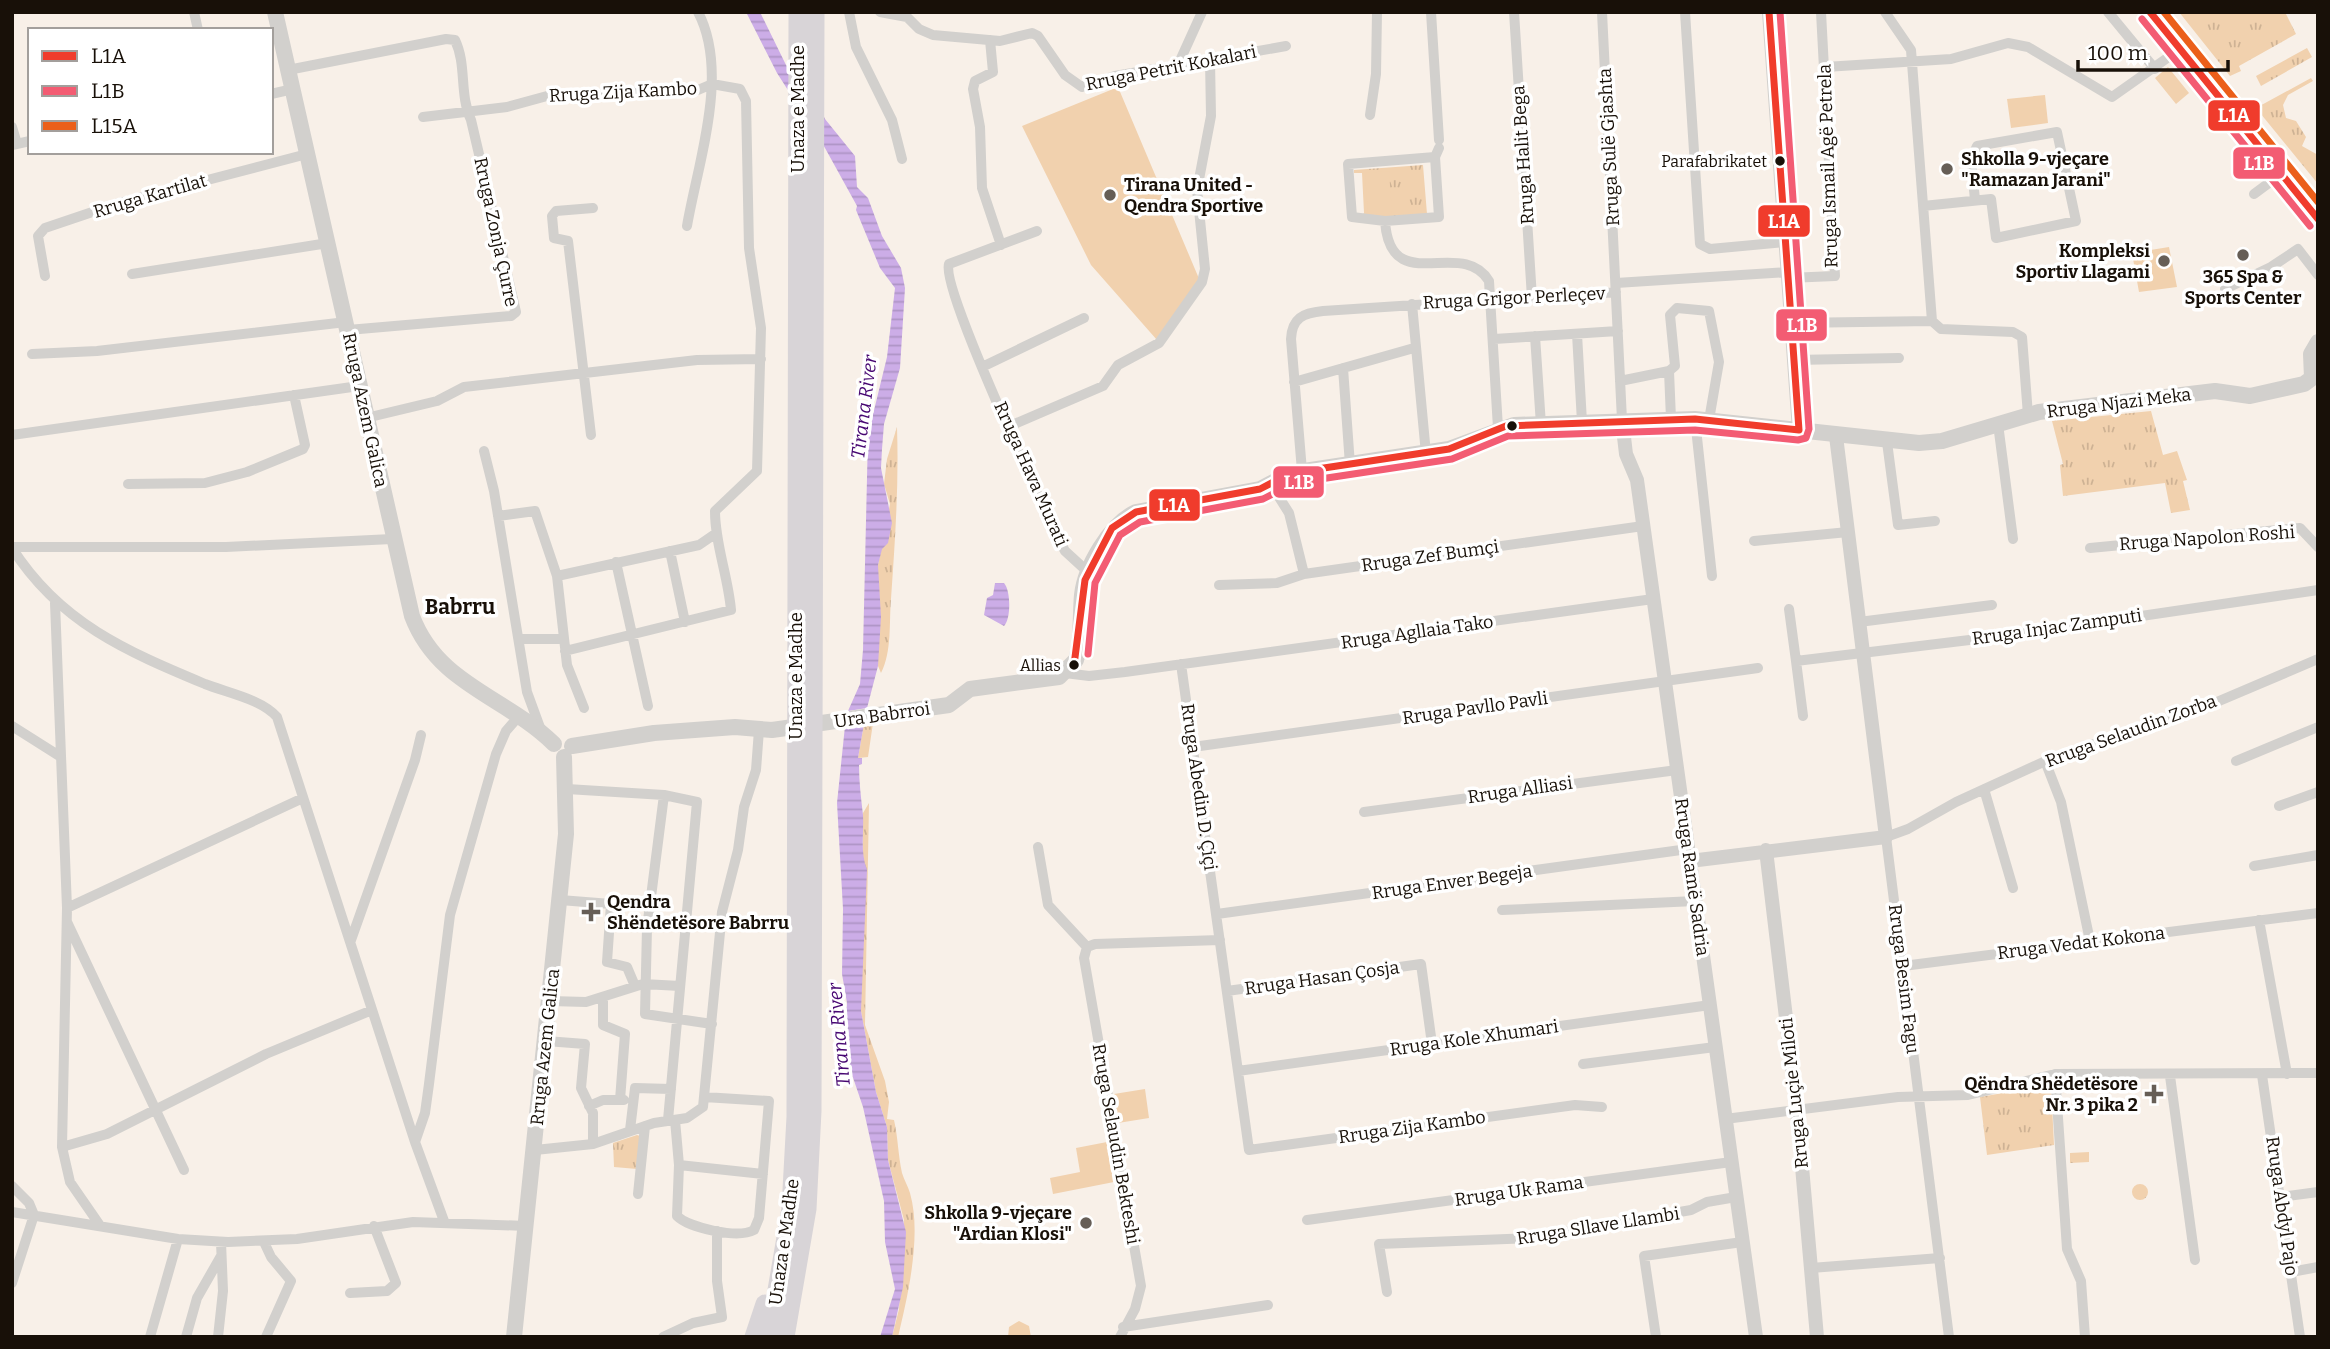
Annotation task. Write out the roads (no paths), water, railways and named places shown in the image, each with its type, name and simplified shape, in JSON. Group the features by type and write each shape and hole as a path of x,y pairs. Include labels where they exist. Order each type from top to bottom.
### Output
{"highway":[{"name":"Unaza e Madhe","path":"769,1337 785,1252 794,1171 804,987 815,196 806,60 798,12"},
{"name":"Unaza e Madhe","path":"804,987 798,170 806,60 815,12"},
{"path":"754,1337 772,1273 783,1197 789,1033 804,987"},
{"path":"785,1337 801,1253 809,1186 804,987"},
{"path":"799,1337 816,1197 821,1114 820,1038 804,987"}],"main road":[{"name":"Rruga Azem Galica","path":"275,12 347,326 392,538 412,616 427,649 465,684 520,715 558,745 567,789 560,900 514,1337"},
{"path":"2150,12 2318,219"},
{"path":"2166,12 2318,201"},
{"name":"Rruga Njazi Meka","path":"1065,673 1074,666 1078,653 1082,595 1089,573 1112,528 1126,516 1252,491 1285,475 1302,471 1426,454 1467,443 1498,428 1671,419 1799,430 1887,442 1942,441 2028,415 2215,391 2242,396 2259,395 2304,384 2316,373 2311,354 2318,342"},
{"name":"Ura Babrroi","path":"766,730 950,705 970,689 1051,679 1065,673"},
{"path":"558,745 654,733 734,727 766,730"}],"street":[{"path":"565,651 731,610 725,566 715,534 715,511 757,471 761,315 749,248 746,101 740,89 712,84 708,34 698,12"},
{"path":"849,12 856,47 891,120 902,159"},
{"name":"Rruga Petrit Kokalari","path":"880,12 907,17 919,29 933,36 1006,40 1032,33 1038,36 1065,75 1078,86 1286,46"},
{"path":"1178,65 1202,12"},
{"path":"1370,115 1375,86 1377,12"},
{"path":"1431,12 1437,149 1439,217 1385,221 1352,217 1348,164 1437,149"},
{"name":"Rruga Halit Bega","path":"1514,12 1532,298"},
{"name":"Rruga Sulë Gjashta","path":"1602,12 1622,420"},
{"path":"1685,12 1702,248 1785,242"},
{"path":"1769,12 1799,430"},
{"name":"Rruga Ismail Agë Petrela","path":"1788,275 1835,275 1821,12"},
{"path":"1885,12 1909,43 1912,62 1932,321"},
{"path":"2109,13 2155,69"},
{"path":"288,70 450,39 457,44 463,102 467,112 423,117"},
{"path":"990,40 993,72 975,80 973,89 980,127 982,188 1001,245"},
{"path":"1825,67 1951,59 2015,43 2028,47 2112,97 2180,49"},
{"path":"1010,426 1103,386 1118,365 1162,340 1202,282 1205,269 1197,190 1211,116 1210,60"},
{"name":"Rruga Zija Kambo","path":"467,112 529,103 547,96 698,90 712,84"},
{"name":"Rruga Zija Kambo","path":"687,226 702,155 712,84"},
{"path":"273,94 293,89"},
{"name":"Rruga Zonja Çurre","path":"347,326 470,320 511,316 516,312 467,112"},
{"path":"12,127 15,144"},
{"path":"1923,206 1975,200 1992,201 1996,238 2076,221 2057,132 1977,146 1971,159 1975,200"},
{"name":"Rruga Kartilat","path":"45,276 38,236 45,228 119,203 307,154"},
{"path":"2254,194 2281,174"},
{"path":"591,435 568,241 554,238 552,216 556,211 593,208"},
{"path":"1385,221 1387,240 1396,255 1414,262 1457,263 1477,268 1489,281 1498,428"},
{"name":"Rruga Hava Murati","path":"1037,230 949,264 947,269 960,316 1060,543 1073,560 1089,573"},
{"path":"132,274 328,243"},
{"path":"2225,289 2271,267 2298,249 2318,275"},
{"path":"1616,288 1788,275"},
{"name":"Rruga Grigor Perleçev","path":"1302,471 1294,382 1293,324 1298,318 1314,312 1532,298 1616,288"},
{"name":"Rruga Grigor Perleçev","path":"1412,304 1414,348"},
{"path":"1620,381 1670,372 1675,366 1670,315 1672,310 1709,310 1718,362 1702,420 1712,576"},
{"path":"982,367 1084,318"},
{"path":"1791,323 1932,321 1941,329 2013,332 2022,337 2028,415"},
{"path":"32,354 97,351 347,326"},
{"path":"1494,339 1618,331"},
{"path":"1577,334 1582,422"},
{"path":"1535,336 1541,425"},
{"path":"1294,382 1414,348 1419,364 1426,454"},
{"path":"366,418 437,401 464,387 723,358 761,359"},
{"path":"1794,360 1899,358"},
{"path":"1343,368 1350,465"},
{"path":"1670,372 1671,419"},
{"path":"12,435 359,386"},
{"path":"128,484 205,483 247,472 303,449 305,444 294,395"},
{"name":"Rruga Ramë Sadria","path":"1622,420 1626,454 1637,480 1756,1337"},
{"path":"1998,424 2013,539"},
{"name":"Rruga Besim Fagu","path":"1836,436 1949,1337"},
{"path":"1887,442 1898,525 1934,521"},
{"path":"484,451 498,516 527,692 558,745"},
{"path":"1270,483 1289,513 1304,574"},
{"path":"498,516 535,511 557,576 571,681 584,708"},
{"name":"Rruga Zef Bumçi","path":"1219,585 1277,583 1304,574 1643,526"},
{"name":"Rruga Napolon Roshi","path":"2090,548 2300,528 2318,547"},
{"path":"1754,541 1848,532"},
{"path":"557,576 699,545 715,534"},
{"path":"12,547 226,547 392,538"},
{"path":"12,547 55,603 120,645 272,711 281,725 415,1142 444,1221"},
{"path":"670,551 685,622"},
{"path":"616,562 648,706"},
{"name":"Rruga Injac Zamputi","path":"1796,661 2318,590"},
{"name":"Rruga Agllaia Tako","path":"1181,664 1653,599"},
{"path":"55,603 67,908 62,1147 70,1182 99,1224"},
{"path":"1859,622 1992,605"},
{"path":"1789,609 1802,716"},
{"path":"519,639 564,639"},
{"name":"Rruga Selaudin Zorba","path":"1689,855 1886,837 1908,829 2045,761 2205,707 2318,659"},
{"path":"1065,673 1089,676 1181,664"},
{"name":"Rruga Abedin D. Çiçi","path":"1181,664 1249,1150"},
{"name":"Rruga Pavllo Pavli","path":"1193,747 1758,668"},
{"path":"415,1142 425,1113 454,896 496,754 506,731 520,715"},
{"path":"12,726 61,757"},
{"path":"2236,761 2318,727"},
{"path":"535,1150 593,1144 630,1130 700,1112 704,1097 722,912 738,850 744,807 766,730"},
{"path":"351,940 415,760 421,735"},
{"path":"2045,761 2060,802 2090,941"},
{"name":"Rruga Alliasi","path":"1364,812 1677,770"},
{"path":"567,789 664,795 695,801 697,804 671,1089 672,1120 679,1165 677,1216 717,1231 748,1233 756,1228 769,1101 704,1097"},
{"path":"1984,789 2013,888"},
{"path":"2279,806 2318,792"},
{"path":"639,985 664,795"},
{"path":"67,908 303,798"},
{"path":"1038,847 1048,905 1087,947 1095,944 1220,940"},
{"name":"Rruga Luçie Miloti","path":"1766,850 1797,1110 1817,1337"},
{"name":"Rruga Enver Begeja","path":"1217,915 1689,855"},
{"path":"2254,866 2318,855"},
{"path":"560,900 611,904 607,962 627,967 647,992 645,1014 712,1024"},
{"path":"1502,910 1695,901"},
{"name":"Rruga Vedat Kokona","path":"1902,966 2318,912"},
{"path":"2259,920 2287,1074"},
{"path":"67,921 184,1170"},
{"name":"Rruga Selaudin Bekteshi","path":"1087,947 1084,958 1141,1286 1135,1309 1121,1332"},
{"name":"Rruga Hasan Çosja","path":"1227,991 1421,964 1432,1044"},
{"path":"550,1001 586,1002 639,985 680,986"},
{"path":"603,998 603,1026 625,1034 625,1100 630,1130"},
{"name":"Rruga Kole Xhumari","path":"1238,1071 1710,1005"},
{"path":"62,1147 107,1134 266,1054 372,1010"},
{"path":"546,1041 585,1044 581,1088 593,1113 593,1144"},
{"path":"1583,1064 1715,1047"},
{"path":"1725,1119 1968,1094 2055,1074 2170,1076 2318,1073"},
{"path":"2055,1074 2067,1249 2081,1281 2085,1337"},
{"name":"Rruga Abdyl Pajo","path":"2262,1075 2300,1337"},
{"path":"2170,1076 2195,1260"},
{"path":"589,1106 599,1100 625,1100 638,1086 671,1089"},
{"name":"Rruga Zija Kambo","path":"1249,1150 1575,1105 1602,1107"},
{"path":"638,1194 645,1126"},
{"name":"Rruga Uk Rama","path":"1307,1220 1731,1162"},
{"path":"679,1165 763,1174"},
{"path":"12,1186 29,1203 34,1215 12,1283"},
{"path":"2281,1197 2318,1192"},
{"name":"Rruga Sllave Llambi","path":"1387,1292 1379,1244 1531,1238 1691,1210 1707,1202 1736,1197"},
{"path":"12,1212 99,1224 178,1239 221,1242 264,1242 374,1226 444,1221 526,1226"},
{"path":"350,1293 387,1291 396,1283 374,1226"},
{"path":"663,1337 693,1323 722,1317 717,1281 717,1231"},
{"path":"150,1337 178,1239"},
{"path":"218,1337 223,1291 221,1242"},
{"path":"264,1242 271,1256 291,1281 266,1337"},
{"path":"1656,1337 1644,1256 1742,1242"},
{"path":"186,1337 197,1298 221,1256"},
{"path":"1811,1268 1940,1258"},
{"path":"2291,1272 2318,1267"},
{"path":"1121,1332 1268,1305"}],"place":[{"name":"Parafabrikatet","path":"1780,161"},
{"name":"Shkolla 9-vjeçare \"Ramazan Jarani\"","path":"1947,169"},
{"name":"Tirana United - Qendra Sportive","path":"1110,195"},
{"name":"365 Spa & Sports Center","path":"2243,255"},
{"name":"Kompleksi Sportiv Llagami","path":"2164,261"},
{"name":"Allias","path":"1074,665"},
{"name":"Qendra Shëndetësore Babrru","path":"591,912"},
{"name":"Qëndra Shëdetësore Nr. 3 pika 2","path":"2154,1094"},
{"name":"Shkolla 9-vjeçare \"Ardian Klosi\"","path":"1086,1223"}],"district":[{"name":"Babrru","path":"460,607"}],"water label":[{"name":"Tirana River","path":"864,407"},
{"name":"Tirana River","path":"839,1035"}]}
